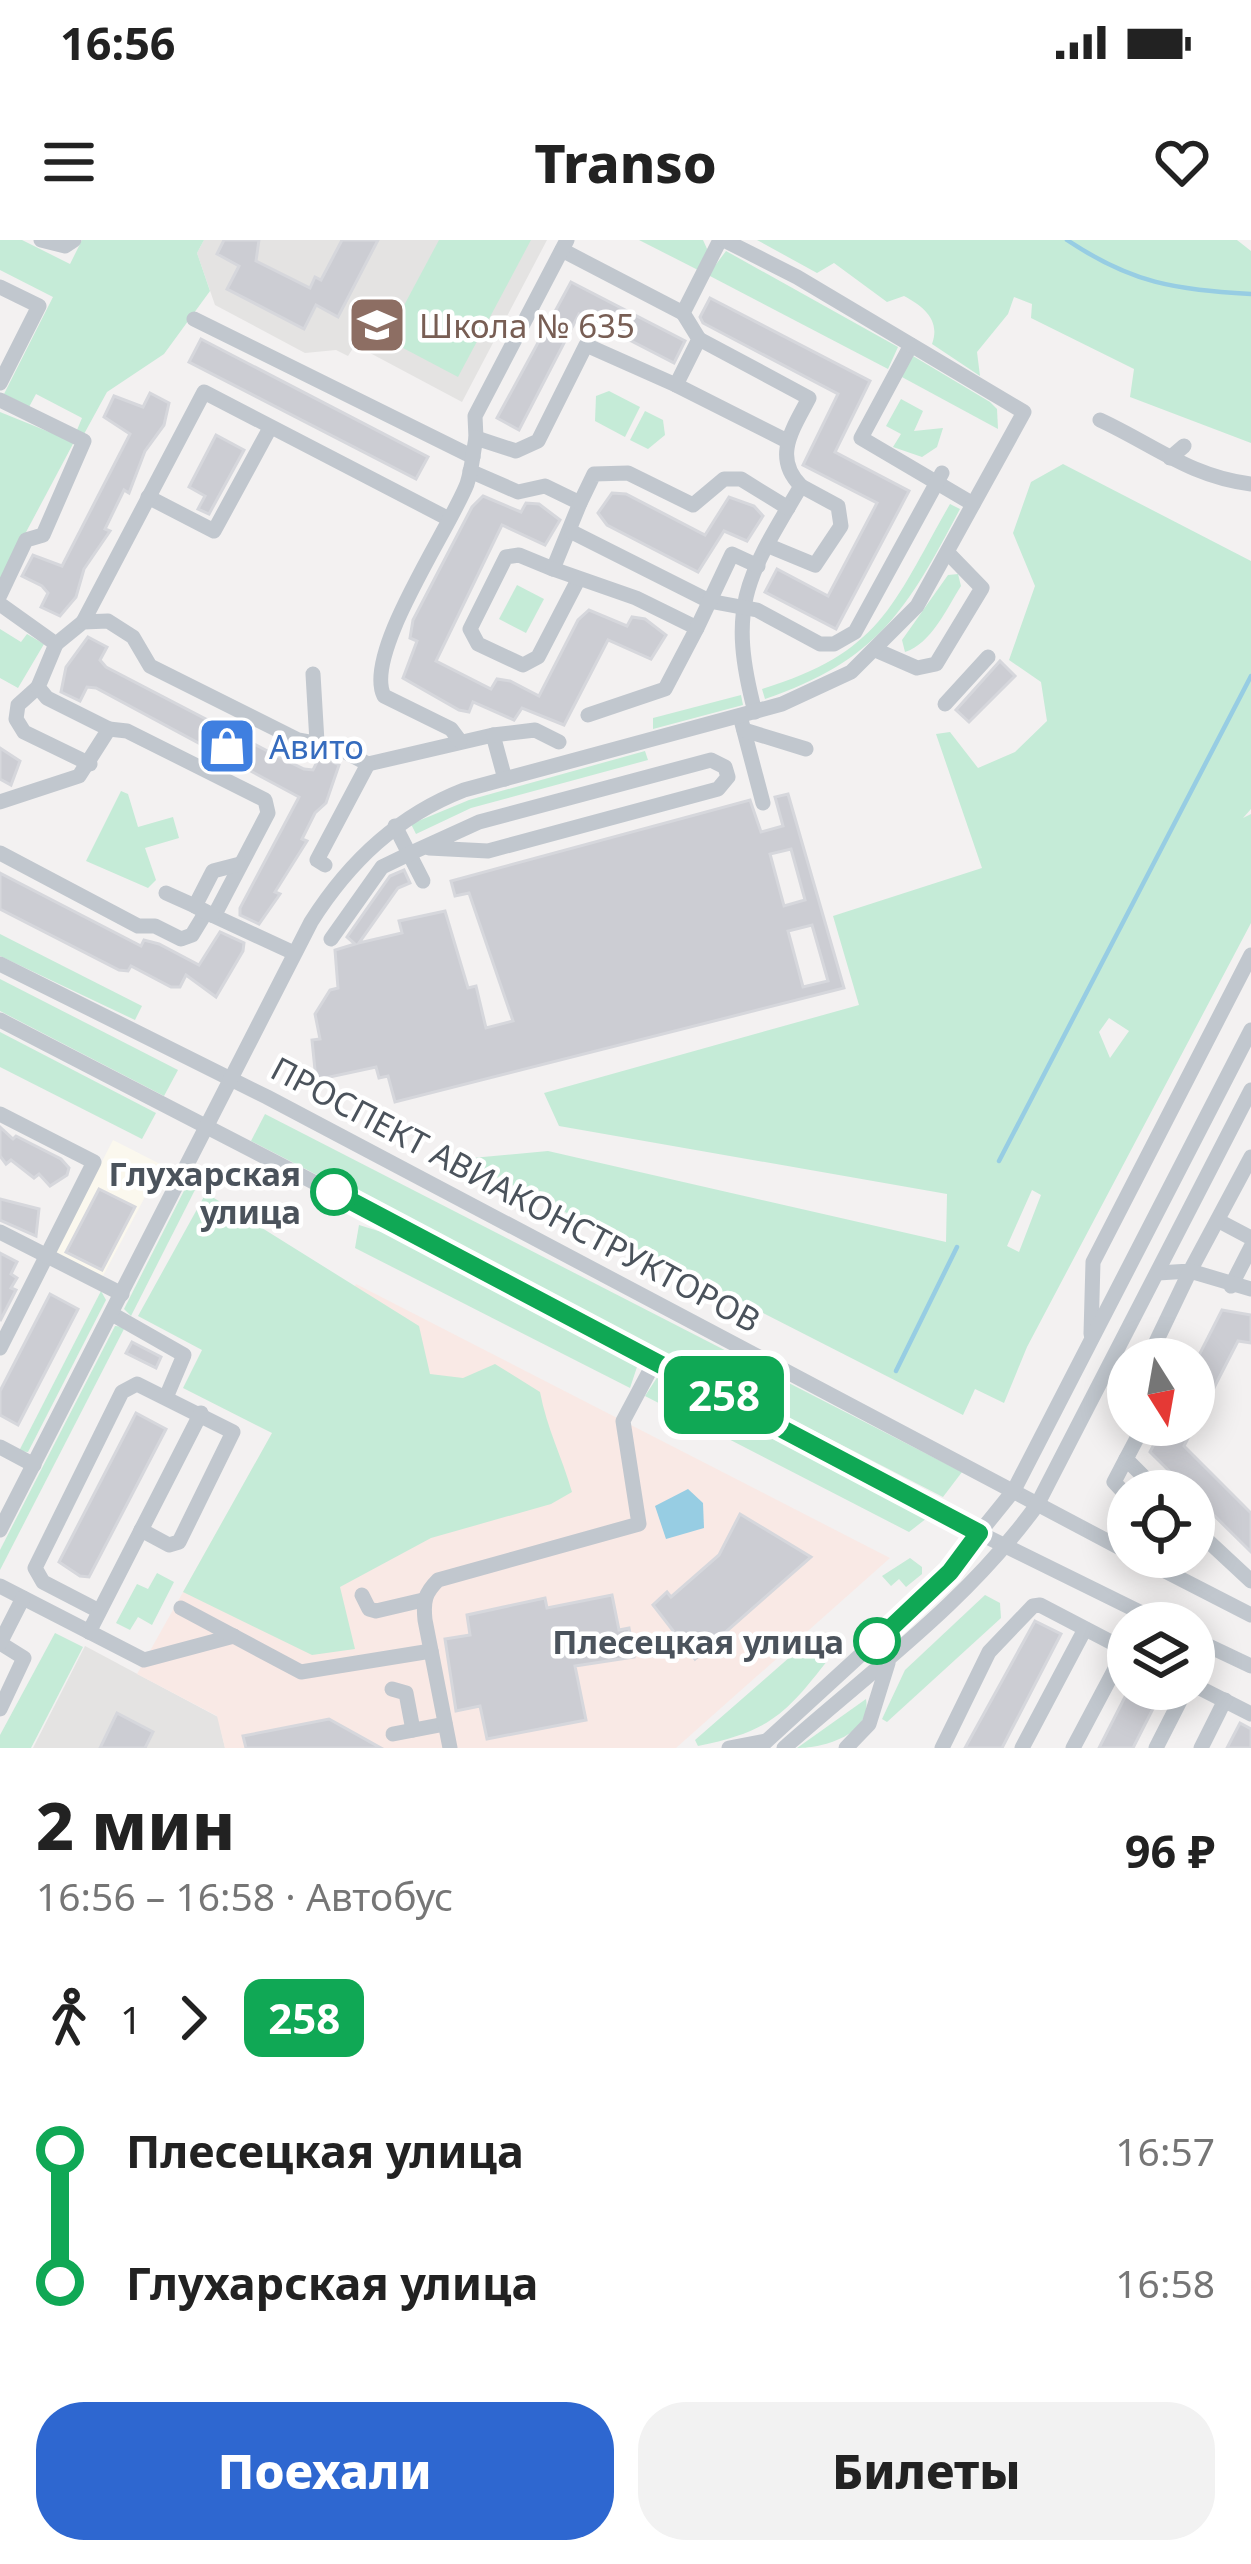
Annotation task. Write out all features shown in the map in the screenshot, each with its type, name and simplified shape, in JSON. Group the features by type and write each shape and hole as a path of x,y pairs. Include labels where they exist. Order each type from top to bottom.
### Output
{"street":[{"path":"41,240 65,246 74,240"},
{"path":"0,1531 324,901 395,826 434,802 505,779 746,719 817,690 878,651 917,606 1024,412 722,240 683,313"},
{"path":"460,741 451,729 384,696 378,685 400,611 472,464 475,416 564,245 683,313 699,339 809,398 787,441 784,459 801,486 838,506 841,526 815,565 769,546"},
{"path":"0,287 39,306 0,383"},
{"path":"194,319 518,492 544,486 580,503"},
{"path":"676,385 699,339"},
{"path":"476,438 516,451 538,442 586,345 787,441"},
{"path":"911,345 862,438 940,477 973,504"},
{"path":"90,764 24,732 16,719 18,705 38,687 56,644 83,622 204,392 449,519"},
{"path":"0,400 84,441 43,535 26,540 0,595"},
{"path":"1100,419 1199,475 1251,484"},
{"path":"148,497 214,531 271,428"},
{"path":"1170,458 1184,446"},
{"path":"553,569 594,474 612,469 692,505 724,479 741,479 788,508"},
{"path":"572,532 709,601 742,607 820,644 846,639 940,477"},
{"path":"763,803 746,719 740,652 742,607 801,486"},
{"path":"878,651 917,668 936,664 982,589 948,553"},
{"path":"588,715 665,689 732,554 758,566"},
{"path":"578,580 538,656 523,665 478,644 470,629 506,557 519,555 636,598 697,628"},
{"path":"0,604 56,644"},
{"path":"83,622 108,622 133,637 149,667 298,740 317,742 368,764 460,741 535,730 559,742"},
{"path":"945,704 988,657"},
{"path":"936,664 963,685"},
{"path":"313,674 317,742"},
{"path":"0,853 138,926 155,926 181,938 192,935 205,912 213,871 240,865 268,813 266,800 127,731 109,729 46,698 38,687"},
{"path":"746,719 806,749"},
{"path":"0,802 79,776 109,729"},
{"path":"493,735 505,779"},
{"path":"331,939 382,867 479,822 711,760 725,767 728,776 718,789 488,851 429,848"},
{"path":"325,865 317,860 368,764"},
{"path":"395,826 423,880"},
{"path":"166,893 295,953"},
{"path":"324,901 346,914"},
{"path":"1091,1340 1093,1262 1251,955"},
{"name":"ПРОСПЕКТ АВИАКОНСТРУКТОРОВ","path":"0,964 231,1080 1107,1541"},
{"path":"0,1020 656,1359 979,1533 1120,1602"},
{"path":"729,1748 762,1745 938,1584 1014,1490 1251,1030"},
{"path":"784,1748 888,1663 1007,1546 1037,1505 1251,1090"},
{"path":"0,1114 94,1162 0,1348"},
{"path":"1158,1338 1250,1163"},
{"path":"1219,1221 1251,1238"},
{"path":"0,1232 122,1294"},
{"path":"1231,1286 1251,1247"},
{"path":"1157,1273 1190,1271 1251,1289"},
{"path":"112,1314 184,1355 167,1396"},
{"path":"362,1595 369,1610 376,1611 423,1600 438,1580 639,1524 623,1420 656,1359"},
{"path":"99,1611 44,1582 36,1559 122,1392 146,1384 229,1427 232,1438 174,1545 141,1530"},
{"path":"88,1632 201,1413"},
{"path":"1120,1470 1133,1446"},
{"path":"0,1447 34,1465"},
{"path":"1126,1459 1137,1470"},
{"path":"1215,1548 1251,1581"},
{"path":"1178,1578 1251,1616"},
{"path":"0,1586 149,1661 234,1636"},
{"path":"0,1709 24,1658 0,1643 23,1598"},
{"path":"423,1600 450,1748"},
{"path":"942,1748 988,1652 1024,1614 1040,1605 1107,1640"},
{"path":"181,1608 302,1672 430,1651"},
{"path":"1022,1748 1084,1629"},
{"path":"1215,1649 1251,1666"},
{"path":"846,1748 869,1724 888,1663"},
{"path":"1073,1748 1107,1686"},
{"path":"392,1689 406,1693 413,1730"},
{"path":"1215,1696 1251,1714"},
{"path":"1201,1748 1225,1700"},
{"path":"1156,1748 1177,1710"},
{"path":"393,1734 445,1724"}],"shaded area":[{"name":"Школа № 635","path":"204,240 547,240 462,402 355,345 348,356 336,350 305,353 215,305 197,253"},
{"path":"113,1140 162,1165 96,1289 50,1263"},
{"path":"356,1284 890,1558 676,1748 225,1748 217,1716 137,1674"},
{"path":"85,1646 218,1717 225,1748 33,1748"}],"green space":[{"path":"0,240 22,240 70,264 82,240 204,240 197,253 210,291 164,354 107,392 84,434 77,430 82,418 36,394 29,407 4,394 53,297 0,270"},
{"path":"439,240 531,240 458,377 386,339"},
{"path":"639,240 703,240 708,251 698,270"},
{"path":"757,240 1237,240 1251,251 1251,443 1130,397 1134,369 1031,318 1032,304 1014,297 1008,314 977,352 980,376 932,344 932,321 911,300 904,296 887,302 834,263 817,273"},
{"path":"726,251 898,347 888,369 708,275"},
{"path":"913,356 990,402 997,409 998,429 900,376"},
{"path":"609,391 640,407 625,437 595,421 596,396"},
{"path":"901,399 923,411 914,431 943,428 937,447 922,457 893,447 901,434 886,426"},
{"path":"645,411 663,420 665,435 648,449 630,440"},
{"path":"0,412 74,442 0,581"},
{"path":"1063,464 1251,561 1251,809 1243,818 1251,814 1251,923 1027,1347 1004,1403 975,1389 963,1415 461,1159 548,1151 946,1242 947,1194 559,1126 544,1093 859,1005 833,916 982,868 936,734 950,732 978,768 1015,752 1047,721 1041,682 1009,660 1035,586 1013,533 1031,482","holes":["1109,1018 1129,1031 1110,1058 1099,1032","1032,1190 1041,1195 1019,1252 1007,1246"]},
{"path":"950,504 960,509 923,576 885,628 835,667 765,699 762,689 834,659 879,620"},
{"path":"958,574 961,586 937,624 905,652 902,640 948,575"},
{"path":"517,585 544,599 526,633 499,619"},
{"path":"0,629 21,642 27,634 44,644 18,688 0,678"},
{"path":"741,695 743,705 653,729 653,718"},
{"path":"645,751 648,760 471,808 416,834 411,824 469,800"},
{"path":"121,791 128,794 138,827 173,817 179,838 145,848 156,880 148,888 86,861"},
{"path":"0,934 142,1006 135,1020 0,956"},
{"path":"0,979 178,1070 164,1096 0,1011"},
{"path":"0,1032 156,1113 142,1139 0,1067"},
{"path":"265,1114 962,1472 943,1497 251,1141"},
{"path":"192,1175 200,1180 131,1316 124,1309"},
{"path":"206,1193 419,1326 430,1374 463,1378 495,1364 540,1392 572,1492 551,1504 431,1538 340,1587 355,1649 312,1655 183,1592 272,1433 183,1388 202,1350 138,1316"},
{"path":"359,1225 401,1238 639,1361 630,1388 355,1248"},
{"path":"101,1291 106,1300 28,1452 19,1451"},
{"path":"115,1326 125,1327 0,1570 0,1550"},
{"path":"660,1373 927,1518 909,1532 645,1396"},
{"path":"910,1558 922,1567 922,1574 906,1587 899,1579 891,1586 882,1576"},
{"path":"157,1573 174,1582 152,1625 138,1617 130,1630 116,1623 137,1584 148,1589"},
{"path":"985,1595 1000,1603 1001,1618 887,1722 882,1719 905,1670"},
{"path":"55,1633 83,1647 31,1748 0,1748 0,1735"},
{"path":"807,1642 814,1650 821,1644 831,1656 788,1706 743,1734 698,1746 695,1740"},
{"path":"866,1699 866,1711 854,1730 833,1742 797,1748"}],"water":[{"path":"688,1489 703,1503 704,1528 666,1539 655,1506"}],"building":[{"path":"224,240 259,240 256,261 310,288 315,277 321,280 342,240 378,240 338,317 316,305 304,329 227,289 239,266 217,254"},
{"path":"571,282 685,341 674,363 579,314 519,430 497,418"},
{"path":"710,298 870,381 835,452 909,491 836,629 765,592 777,569 828,596 877,503 803,465 838,394 703,323 700,317"},
{"path":"201,339 428,457 416,479 189,362"},
{"path":"150,393 169,403 164,425 145,451 129,493 124,490 105,529 110,531 84,569 76,597 60,616 41,607 48,593 42,586 22,576 33,555 62,566 130,434 104,417 114,396 143,407"},
{"path":"216,435 244,450 209,514 198,509 205,496 189,487"},
{"path":"612,493 626,494 705,535 729,497 754,506 763,516 747,541 724,531 698,572 607,525 598,513"},
{"path":"483,496 521,512 526,503 539,504 560,520 545,545 502,525 436,661 491,689 497,679 539,696 578,620 589,610 627,626 632,617 645,619 666,635 651,659 608,640 564,725 522,708 514,720 473,702 469,712 459,710 403,678 417,641 410,638 413,620 472,507"},
{"path":"88,637 107,647 100,660 106,667 277,756 304,769 313,770 320,756 339,765 326,803 315,813 302,839 307,841 259,924 240,915 240,908 299,797 96,688 87,687 80,701 61,692 66,667"},
{"path":"1000,661 1015,676 969,722 956,710"},
{"path":"0,748 20,761 11,785 0,779"},
{"path":"788,794 844,988 395,1102 388,1076 379,1078 376,1067 316,1080 312,1040 320,1039 315,1014 330,990 338,988 335,950 355,944 347,937 390,876 404,870 410,883 398,888 359,943 402,933 399,921 445,911 468,988 476,986 486,1028 513,1021 469,893 455,896 451,881 750,800 761,832 783,826 775,797","holes":["791,849 805,900 784,906 770,854","812,925 828,981 803,987 788,931"]},
{"path":"0,873 141,946 144,940 159,944 199,965 220,932 244,943 243,951 216,997 186,975 180,987 171,987 131,966 128,971 119,970 0,909"},
{"path":"0,1127 13,1139 16,1136 61,1159 69,1168 67,1175 50,1186 39,1174 34,1178 11,1160 6,1164 0,1156"},
{"path":"99,1189 135,1207 102,1270 66,1252"},
{"path":"0,1199 39,1209 36,1236 0,1220"},
{"path":"0,1253 17,1262 11,1274 17,1278 0,1321"},
{"path":"50,1294 78,1309 18,1425 0,1415 0,1391"},
{"path":"1222,1310 1251,1315 1251,1343 1238,1341 1215,1386 1215,1338 1208,1338"},
{"path":"132,1342 161,1357 156,1368 126,1353"},
{"path":"136,1413 166,1429 89,1577 80,1576 59,1562"},
{"path":"1153,1446 1184,1446 1208,1470 1168,1470 1150,1452"},
{"path":"1215,1477 1251,1513 1251,1552 1215,1516"},
{"path":"740,1514 811,1557 695,1659 653,1605 667,1592 671,1597 719,1555"},
{"path":"612,1595 619,1630 629,1628 634,1657 575,1666 586,1720 487,1739 480,1706 456,1711 445,1639 470,1635 467,1615 545,1598 547,1608"},
{"path":"1035,1621 1061,1634 1002,1748 965,1748"},
{"path":"1118,1710 1152,1710 1133,1748 1099,1748"},
{"path":"117,1713 153,1732 145,1748 100,1748"},
{"path":"329,1719 381,1748 246,1748 243,1736"},
{"path":"1240,1723 1251,1729 1251,1748 1227,1748"}],"waterway":[{"path":"1067,240 1113,266 1155,282 1251,294"},
{"path":"999,1161 1251,676"},
{"path":"896,1371 957,1247"}],"bus line":[{"name":"258","path":"334,1192 979,1533 950,1572 877,1641"}],"place":[{"name":"Школа № 635","path":"377,325"},
{"name":"Авито","path":"227,746"},
{"name":"Глухарская улица","path":"334,1192"},
{"name":"Плесецкая улица","path":"877,1641"}]}
